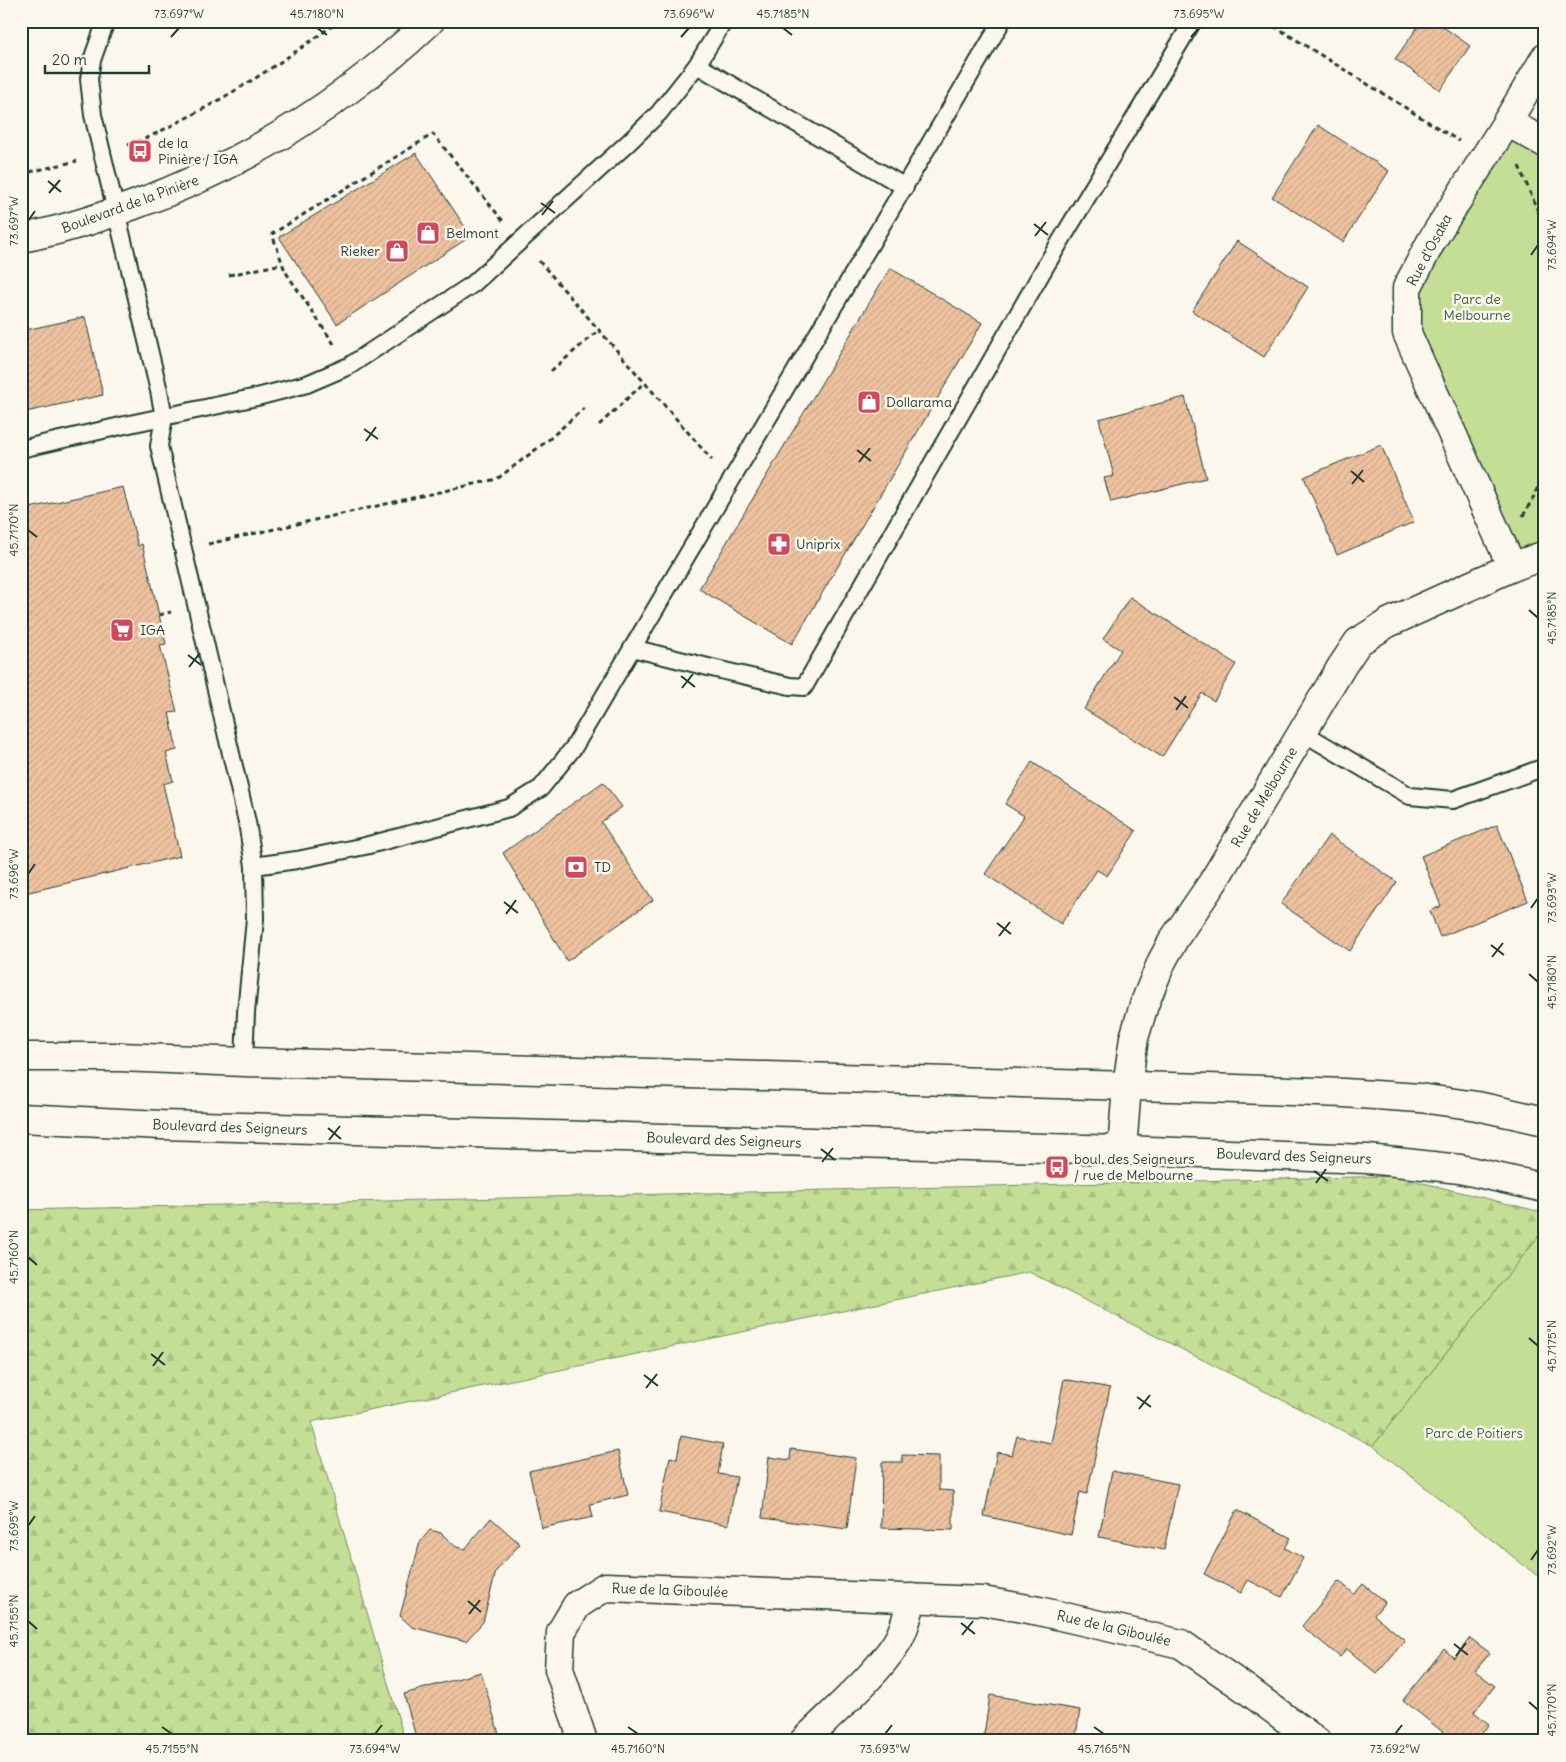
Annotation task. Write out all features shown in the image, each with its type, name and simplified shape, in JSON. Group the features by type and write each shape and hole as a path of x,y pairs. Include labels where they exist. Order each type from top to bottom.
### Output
{"street":[{"name":"Boulevard de la Pinière","path":"21,238 61,230 115,212 185,185 244,158 286,134 360,83 430,21"},
{"name":"Rue d'Osaka","path":"1508,558 1407,332 1407,288 1432,240 1506,125 1545,58"},
{"path":"1506,125 1545,143"},
{"name":"Rue de Melbourne","path":"1122,1150 1127,1086 1134,1038 1144,1005 1162,961 1174,939 1213,882 1358,642 1388,623 1508,558 1545,555"},
{"path":"21,1057 120,1057 1335,1092 1420,1098 1477,1106 1545,1120"},
{"name":"Boulevard des Seigneurs","path":"21,1118 254,1128 1122,1150 1377,1159 1460,1170 1545,1188"},
{"name":"Rue de la Giboulée","path":"584,1741 559,1669 561,1632 577,1605 606,1587 983,1601 1029,1609 1182,1644 1316,1741"},
{"path":"804,1741 879,1666 898,1641 906,1622 912,1598"}],"lane":[{"path":"106,21 92,60 89,79 93,115 164,417 160,446 247,822 254,866 255,919 246,1013 244,1062"},
{"path":"21,449 257,397 307,384 349,366 473,284 659,113 697,65 724,21"},
{"path":"254,866 297,860 365,846 509,808 541,788 574,747 1002,21"},
{"path":"632,648 762,680 804,687 1045,267 1193,21"},
{"path":"697,65 905,187"},
{"path":"1302,732 1410,796 1453,800 1545,767"}],"path":[{"path":"137,142 226,96 280,63 339,21"},
{"path":"1266,21 1466,146"},
{"path":"1506,125 1545,228"},
{"path":"335,346 285,271 272,234 434,134 504,222"},
{"path":"21,174 70,164"},
{"path":"536,258 712,460"},
{"path":"229,275 282,264"},
{"path":"551,371 599,330"},
{"path":"599,425 645,382"},
{"path":"205,544 497,479 547,441 584,408"},
{"path":"1508,558 1545,470"},
{"path":"159,615 171,612"}],"green space":[{"name":"Parc de Melbourne","path":"1507,122 1545,143 1545,555 1512,567 1407,333 1407,288"},
{"path":"1395,1176 1545,1213 1545,1228 1373,1446 1029,1272 311,1422 405,1741 21,1741 21,1210"},
{"name":"Parc de Poitiers","path":"1545,1228 1545,1582 1373,1446"}],"building":[{"path":"1422,21 1435,21 1470,46 1440,90 1395,59"},
{"path":"1318,125 1389,171 1343,242 1272,197"},
{"path":"416,153 471,236 337,324 279,237"},
{"path":"1237,241 1308,287 1264,357 1192,311"},
{"path":"890,268 982,323 792,644 699,589"},
{"path":"85,317 103,395 21,413 21,331"},
{"path":"1185,397 1206,478 1111,502 1104,478 1114,476 1099,419"},
{"path":"1381,445 1414,522 1337,555 1304,477"},
{"path":"123,487 138,546 142,544 166,644 160,645 177,712 169,713 177,750 166,753 173,781 163,784 180,856 21,894 21,510"},
{"path":"1130,597 1236,664 1214,701 1202,693 1162,757 1084,709 1121,650 1103,639"},
{"path":"1032,762 1136,831 1107,876 1097,870 1061,924 985,874 1024,816 1005,804"},
{"path":"603,782 622,807 601,822 653,900 567,961 503,853"},
{"path":"1497,825 1528,901 1440,937 1430,911 1441,906 1421,856"},
{"path":"1329,835 1397,882 1350,951 1281,904"},
{"path":"1064,1379 1110,1388 1087,1494 1080,1492 1071,1535 984,1516 997,1452 1012,1455 1017,1436 1051,1443"},
{"path":"681,1436 723,1444 718,1474 737,1477 728,1525 659,1512 670,1457 677,1459"},
{"path":"791,1449 856,1458 847,1529 762,1518 769,1457 790,1460"},
{"path":"618,1451 628,1495 590,1504 593,1517 542,1528 529,1471"},
{"path":"902,1455 939,1456 939,1490 953,1491 953,1530 881,1528 882,1462 902,1462"},
{"path":"1112,1471 1178,1484 1164,1550 1099,1537"},
{"path":"1237,1510 1291,1538 1285,1548 1303,1558 1282,1597 1248,1580 1241,1593 1204,1574"},
{"path":"491,1518 520,1544 496,1571 483,1622 466,1641 412,1627 400,1616 420,1542 430,1530 441,1533 456,1547 465,1549"},
{"path":"1339,1581 1354,1594 1363,1584 1385,1602 1374,1615 1405,1640 1377,1674 1347,1649 1340,1657 1302,1626"},
{"path":"1470,1638 1490,1653 1475,1671 1495,1686 1474,1712 1489,1724 1476,1741 1454,1741 1403,1700 1444,1649 1454,1658"},
{"path":"481,1672 501,1741 417,1741 404,1694"},
{"path":"990,1695 1080,1710 1075,1741 983,1741"}],"place":[{"name":"de la Pinière / IGA","path":"140,151"},
{"name":"Belmont","path":"428,233"},
{"name":"Rieker","path":"397,251"},
{"name":"Dollarama","path":"869,402"},
{"name":"Uniprix","path":"779,544"},
{"name":"IGA","path":"122,630"},
{"name":"TD","path":"576,867"},
{"name":"boul. des Seigneurs / rue de Melbourne","path":"1057,1167"}]}
